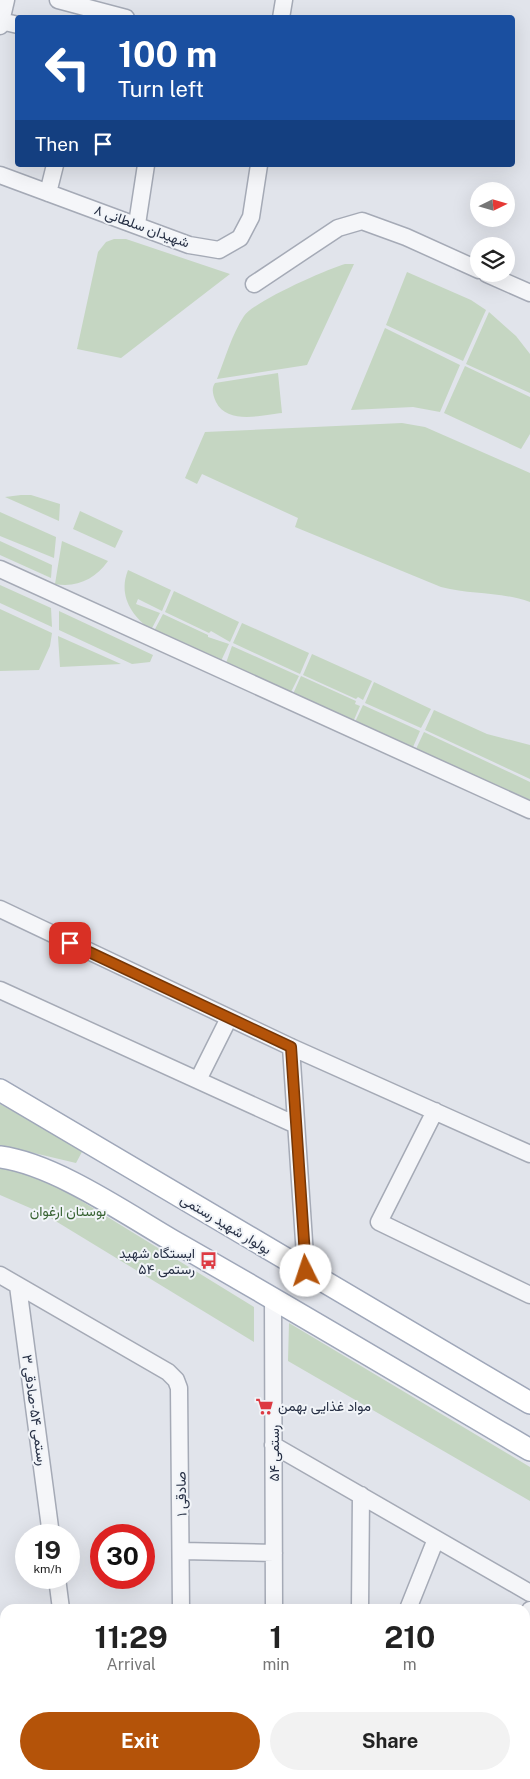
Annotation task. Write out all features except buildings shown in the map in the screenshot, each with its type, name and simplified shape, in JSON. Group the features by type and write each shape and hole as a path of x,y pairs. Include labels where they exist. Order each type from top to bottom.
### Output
{"main road":[{"name":"بولوار شهید رستمی","path":"0,1090 530,1403"},
{"path":"0,1156 11,1158 69,1181 274,1298 530,1450"}],"street":[{"path":"6,0 0,24 15,25"},
{"path":"58,0 98,14"},
{"path":"282,15 284,0"},
{"path":"48,193 54,167"},
{"path":"137,224 146,167"},
{"name":"شهیدان سلطانی ۸","path":"0,175 190,244 219,250 240,238 251,217 259,167"},
{"path":"254,284 338,228 362,221 406,237 470,266"},
{"path":"504,282 530,294"},
{"path":"0,570 530,810"},
{"path":"0,909 291,1047 530,1154"},
{"path":"0,990 296,1125"},
{"path":"198,1080 229,1018"},
{"path":"291,1047 306,1271"},
{"path":"435,1112 380,1222 530,1295"},
{"path":"0,1275 18,1286"},
{"name":"صادقی ۱","path":"18,1286 168,1372 176,1380 179,1388 181,1604"},
{"name":"رستمی ۵۴-صادقی ۳","path":"18,1286 50,1524"},
{"name":"رستمی ۵۴","path":"274,1298 274,1604"},
{"path":"273,1445 530,1593"},
{"path":"360,1604 361,1496"},
{"path":"410,1604 436,1539"},
{"path":"182,1551 274,1553"},
{"path":"58,1589 60,1604"}],"green space":[{"path":"114,239 126,239 230,274 121,358 77,349 98,252 106,242"},
{"path":"345,264 354,264 307,365 217,379 236,331 244,316 250,310 291,287"},
{"path":"407,272 471,300 486,310 463,361 386,325"},
{"path":"489,312 516,336 530,354 530,393 466,364"},
{"path":"385,328 460,365 440,412 413,407 351,410"},
{"path":"465,366 530,397 530,434 521,449 444,413"},
{"path":"278,373 282,413 246,417 237,416 228,414 216,402 213,392 215,383"},
{"path":"402,423 425,427 530,473 530,602 507,596 441,587 295,527 298,518 202,474 197,484 185,478 205,432"},
{"path":"31,495 60,504 59,521 5,497"},
{"path":"80,511 123,531 115,548 73,529"},
{"path":"0,512 56,537 54,558 0,536"},
{"path":"0,541 52,565 51,578 0,555"},
{"path":"62,541 108,561 97,573 85,581 71,585 55,584"},
{"path":"128,570 171,590 162,611 138,599 136,604 160,613 151,630 138,618 128,604 125,579"},
{"path":"0,585 51,608 52,627 0,603"},
{"path":"174,591 239,622 230,642 211,631 209,633 165,612"},
{"path":"0,609 52,633 50,646 39,670 0,671"},
{"path":"59,611 153,655 150,662 132,664 59,630"},
{"path":"163,614 208,635 208,637 229,644 221,661 154,631"},
{"path":"242,623 309,653 300,674 233,643"},
{"path":"58,636 121,664 60,667"},
{"path":"232,646 299,676 291,692 226,663"},
{"path":"312,654 372,681 363,700 358,697 356,699 303,675"},
{"path":"301,676 356,701 355,704 360,706 353,722 293,694"},
{"path":"374,682 431,709 421,728 365,703"},
{"path":"363,705 420,731 413,747 355,722"},
{"path":"434,710 487,734 530,745 530,779 425,730"},
{"path":"424,732 530,782 530,800 416,749"},
{"path":"0,1104 83,1150 76,1163 0,1145"},
{"name":"بوستان ارغوان","path":"0,1166 62,1189 254,1307 254,1342 44,1214 0,1195"},
{"path":"289,1323 530,1467 530,1501 288,1361"}],"place":[{"name":"ایستگاه شهید رستمی ۵۴","path":"209,1261"},
{"name":"مواد غذایی بهمن","path":"264,1406"}],"route":[{"path":"70,943 291,1047 306,1271"}]}
